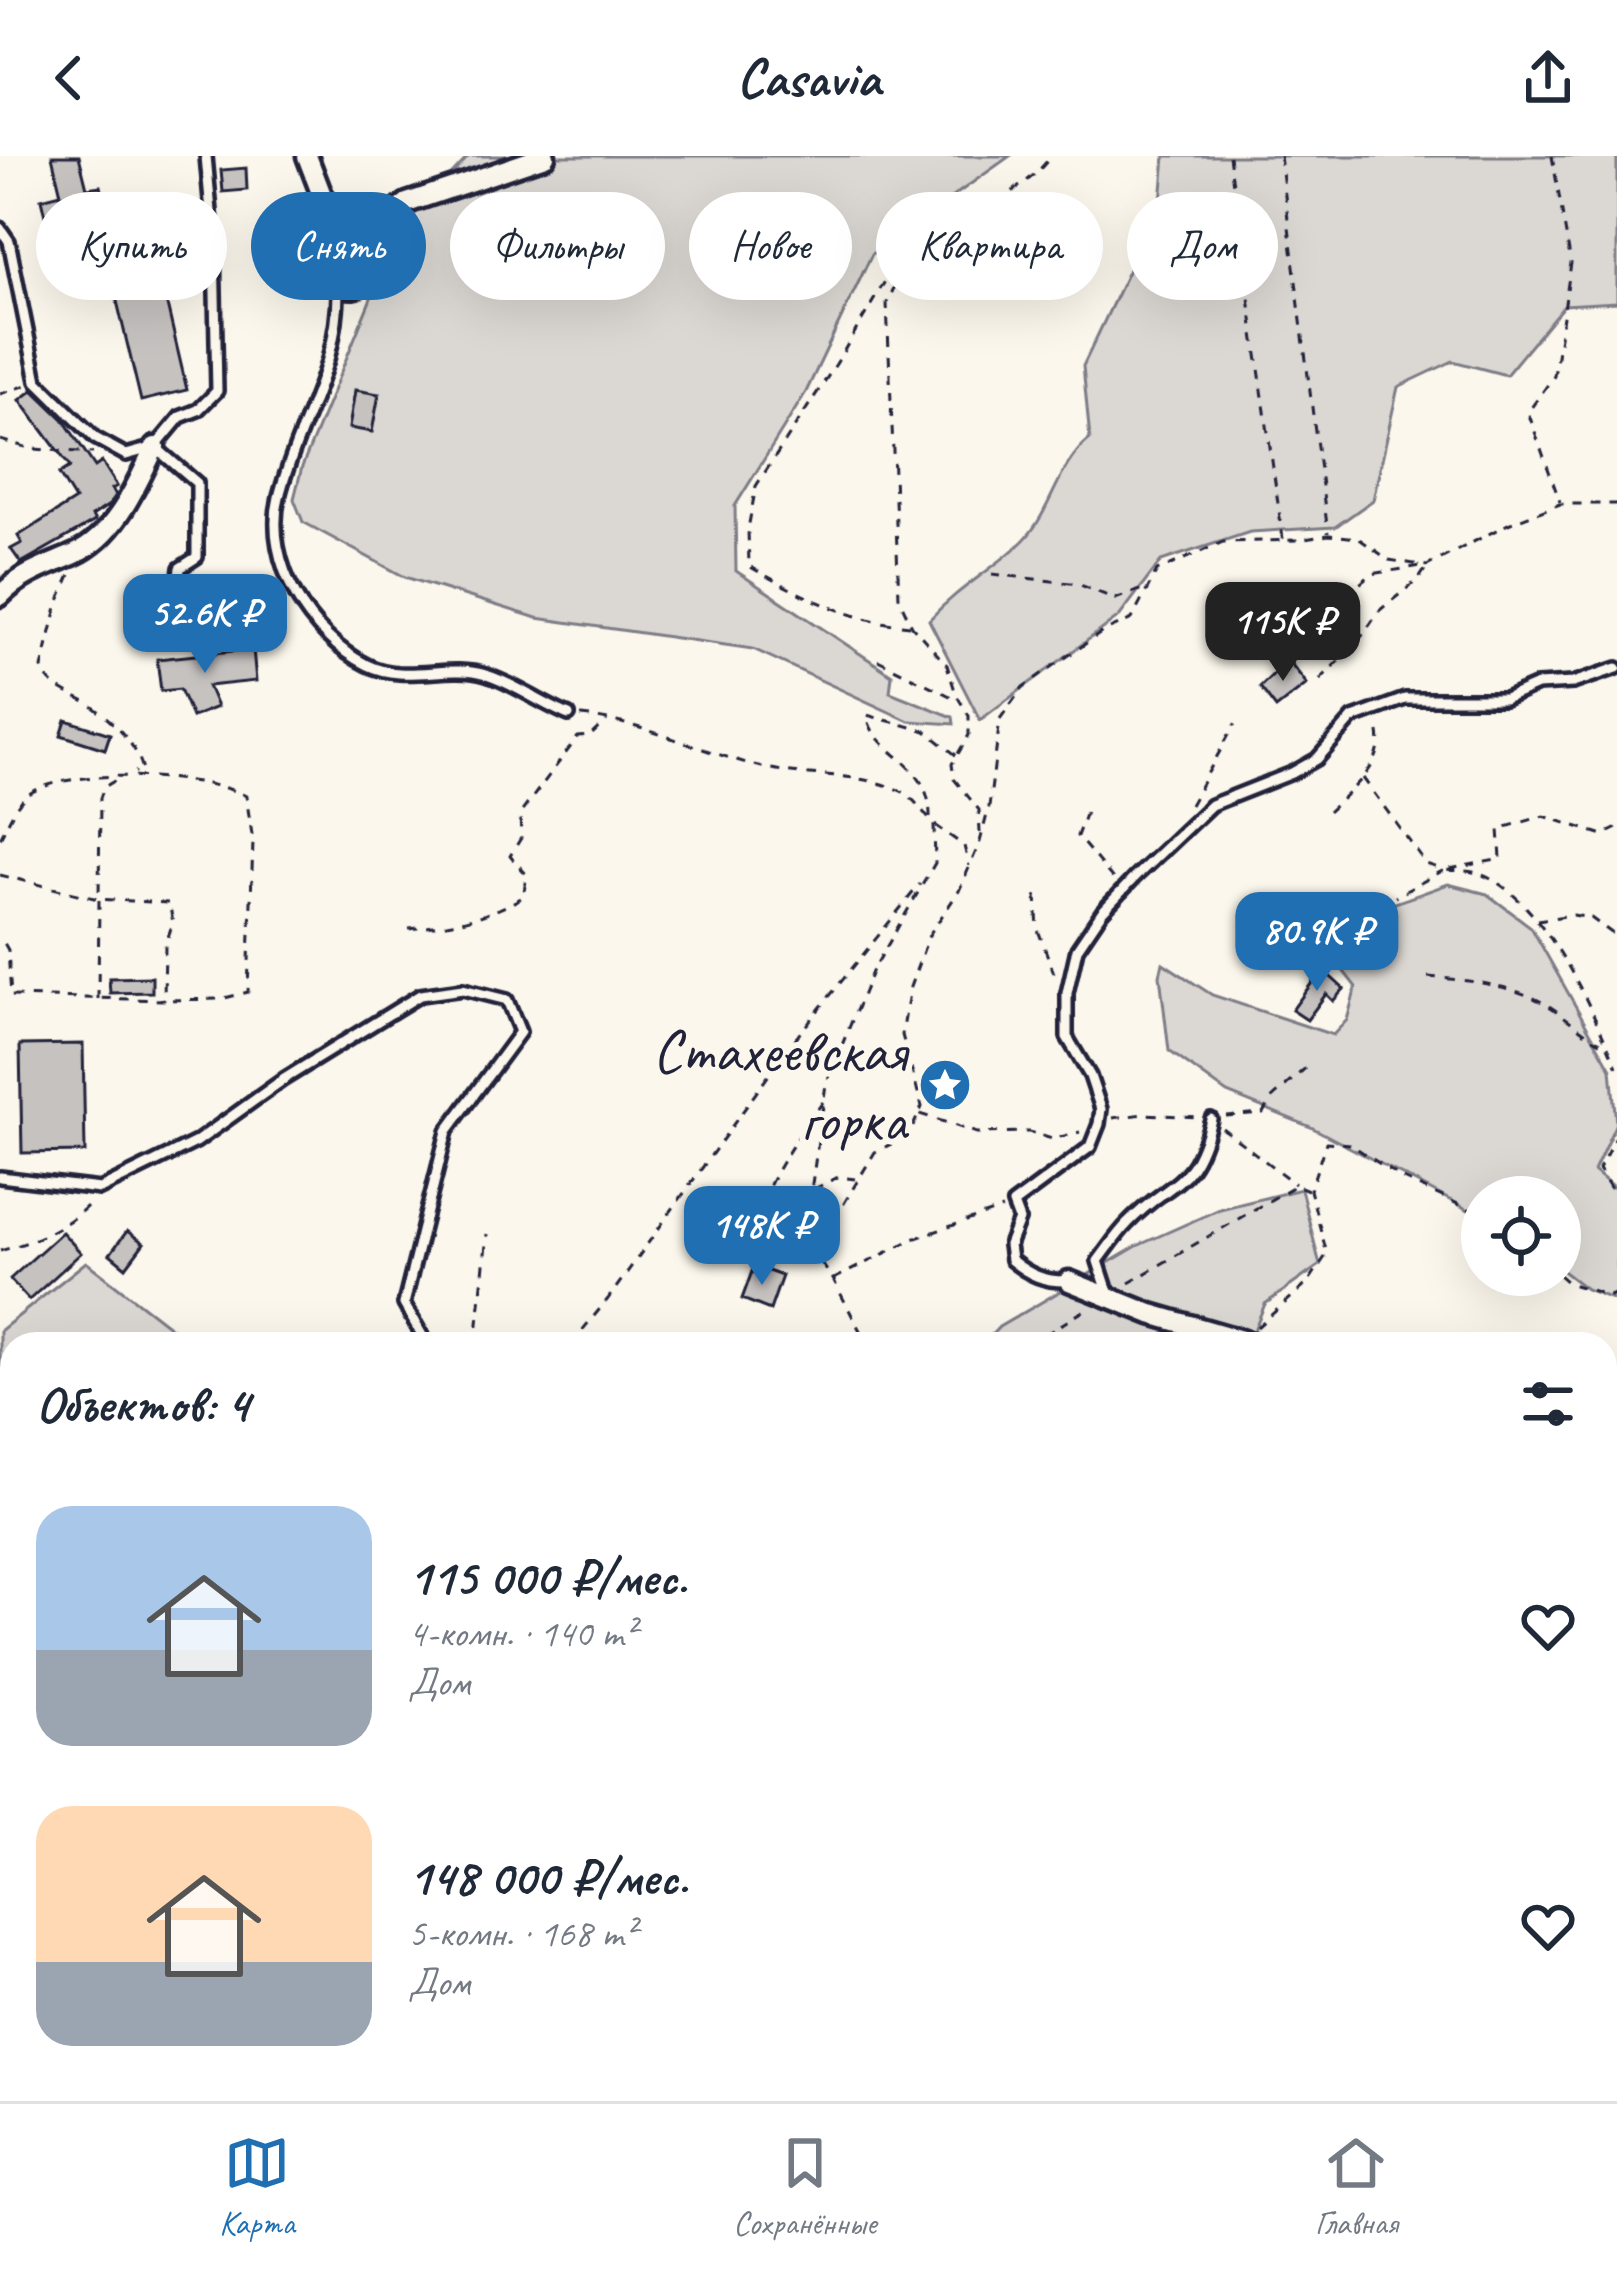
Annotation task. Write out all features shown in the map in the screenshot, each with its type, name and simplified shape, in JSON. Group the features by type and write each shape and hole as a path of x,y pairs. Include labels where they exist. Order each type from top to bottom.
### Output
{"street":[{"path":"308,156 321,192"},
{"path":"426,197 545,156"},
{"path":"0,596 39,566 80,552 120,515 155,447"},
{"path":"1069,1282 1214,1332"}],"lane":[{"path":"0,228 9,242 37,382 95,438 126,454 155,447 180,417 198,410 217,391 214,245 206,156"},
{"path":"338,300 339,325 278,500 278,537 287,574 305,613 335,646 368,666 392,674 484,674 568,715"},
{"path":"155,447 197,483 197,557 180,568 176,602"},
{"path":"1069,1282 1050,1282 1011,1260 1009,1245 1019,1220 1012,1204 1073,1162 1090,1147 1097,1130 1101,1109 1090,1076 1067,1037 1067,1006 1077,950 1121,891 1211,805 1317,759 1353,718 1405,699 1505,699 1537,686 1574,682 1617,668"},
{"path":"0,1177 100,1190 196,1142 284,1079 420,995 464,989 507,1000 520,1032 447,1131 404,1304 420,1332"},
{"path":"1108,1295 1098,1261 1131,1220 1192,1171 1202,1155 1211,1119"}],"path":[{"path":"1011,192 1051,156"},
{"path":"1229,156 1283,540"},
{"path":"1280,156 1329,535"},
{"path":"1552,156 1571,263 1554,376 1528,412 1560,504"},
{"path":"876,297 756,486 748,529 749,566 804,598 879,623 912,626"},
{"path":"888,300 899,598 912,626 947,665 970,716 969,735 952,764 954,779 979,810 980,842"},
{"path":"0,394 37,382"},
{"path":"0,440 33,449 126,454"},
{"path":"1276,651 1372,574 1427,566 1508,524 1560,504 1617,504"},
{"path":"814,1253 875,1152 909,1135 922,1107 902,1034 910,987 928,935 959,891 980,842 1000,719 1023,687 1101,633 1132,619 1157,571 1223,542 1329,535 1358,538 1389,560 1427,566"},
{"path":"0,838 26,796 60,784 142,770 138,751 95,708 46,678 42,668 58,603 80,552"},
{"path":"1320,680 1380,610 1419,579 1427,566"},
{"path":"992,574 1078,584 1114,599 1150,586"},
{"path":"878,660 960,701"},
{"path":"1328,812 1378,756 1381,737 1372,712"},
{"path":"568,715 634,724 661,737 761,767 860,778 907,794 932,823 964,846 969,867"},
{"path":"858,1330 814,1253 809,1228 826,1084 872,972 935,863 930,803 916,771 870,731 867,715 926,730 957,756"},
{"path":"409,929 450,925 496,912 523,897 527,875 509,856 521,838 520,814 578,736 590,736 608,719"},
{"path":"1181,835 1194,791 1235,724"},
{"path":"4,998 11,995 98,999 221,999 248,992 251,820 246,796 187,780 124,775 104,787 100,799 98,999"},
{"path":"1363,778 1426,864 1478,872 1510,891 1553,942 1617,1067"},
{"path":"1086,812 1077,836 1121,891"},
{"path":"1395,897 1444,870 1501,859 1499,829 1544,816 1603,835 1617,828"},
{"path":"581,1332 790,1044 929,873"},
{"path":"0,875 98,899 170,904 173,922 165,946 164,1000"},
{"path":"1036,895 1038,930 1067,1006"},
{"path":"1535,921 1573,915 1591,918 1617,938"},
{"path":"0,936 8,950 11,995"},
{"path":"1428,976 1475,981 1542,1002 1607,1045"},
{"path":"1237,1114 1264,1113 1271,1099 1310,1064"},
{"path":"814,1253 769,1245 758,1238 755,1227 790,1150 824,1102"},
{"path":"919,1113 977,1133 1029,1132 1052,1139 1143,1114 1211,1119 1296,1185 1310,1190"},
{"path":"1617,1133 1599,1169 1617,1199"},
{"path":"1259,1332 1307,1284 1327,1254 1310,1190 1326,1142 1350,1144 1403,1179 1461,1205"},
{"path":"811,1191 838,1177 857,1179"},
{"path":"1049,1332 1296,1185"},
{"path":"0,1251 67,1223 100,1190"},
{"path":"833,1280 913,1239 1012,1204"},
{"path":"477,1332 487,1234"},
{"path":"1581,1287 1610,1296 1617,1293"}],"shaded area":[{"path":"469,156 1010,156 959,192 876,192 876,251 852,296 852,192 689,192 689,300 850,300 806,392 735,506 736,571 892,675 890,692 953,717 954,724 909,721 753,649 537,618 405,577 303,522 294,499 302,467 370,300 426,300 426,202"},
{"path":"1165,156 1617,156 1617,302 1564,305 1506,375 1453,361 1398,387 1373,500 1335,527 1250,532 1161,561 1119,617 980,720 929,620 1023,541 1070,462 1090,439 1083,366 1127,273 1127,300 1278,300 1278,192 1162,192"},
{"path":"1448,884 1487,894 1531,927 1611,1069 1616,1123 1594,1171 1617,1190 1617,1301 1581,1285 1581,1176 1461,1176 1461,1206 1311,1127 1227,1093 1169,1051 1160,975 1163,963 1212,995 1333,1035 1347,1020 1356,987 1320,941 1339,923"},
{"path":"1301,1189 1320,1265 1265,1304 1253,1332 994,1332 1137,1246 1220,1209"},
{"path":"86,1262 176,1332 0,1332"}],"building":[{"path":"52,156 79,156 87,188 101,186 102,192 61,192"},
{"path":"246,168 247,190 223,192 221,170"},
{"path":"117,300 166,300 187,390 141,401"},
{"path":"33,390 63,419 95,467 102,462 117,486 109,505 92,516 95,521 21,563 11,549 22,543 18,536 75,500 59,474 70,467 20,400"},
{"path":"355,390 379,394 372,432 349,428"},
{"path":"253,649 256,681 208,686 217,707 192,717 180,689 161,691 157,659"},
{"path":"1288,660 1307,684 1276,708 1260,687"},
{"path":"66,720 110,734 105,749 61,735"},
{"path":"1322,969 1344,989 1333,1001 1326,994 1307,1020 1292,1010"},
{"path":"152,977 152,992 110,993 109,978"},
{"path":"83,1044 85,1152 22,1153 20,1045"},
{"path":"127,1231 144,1243 126,1267 110,1254"},
{"path":"62,1232 81,1253 29,1300 10,1279"},
{"path":"754,1266 782,1276 770,1310 742,1299"}],"place":[{"name":"Стахеевская горка","path":"945,1085"}]}
